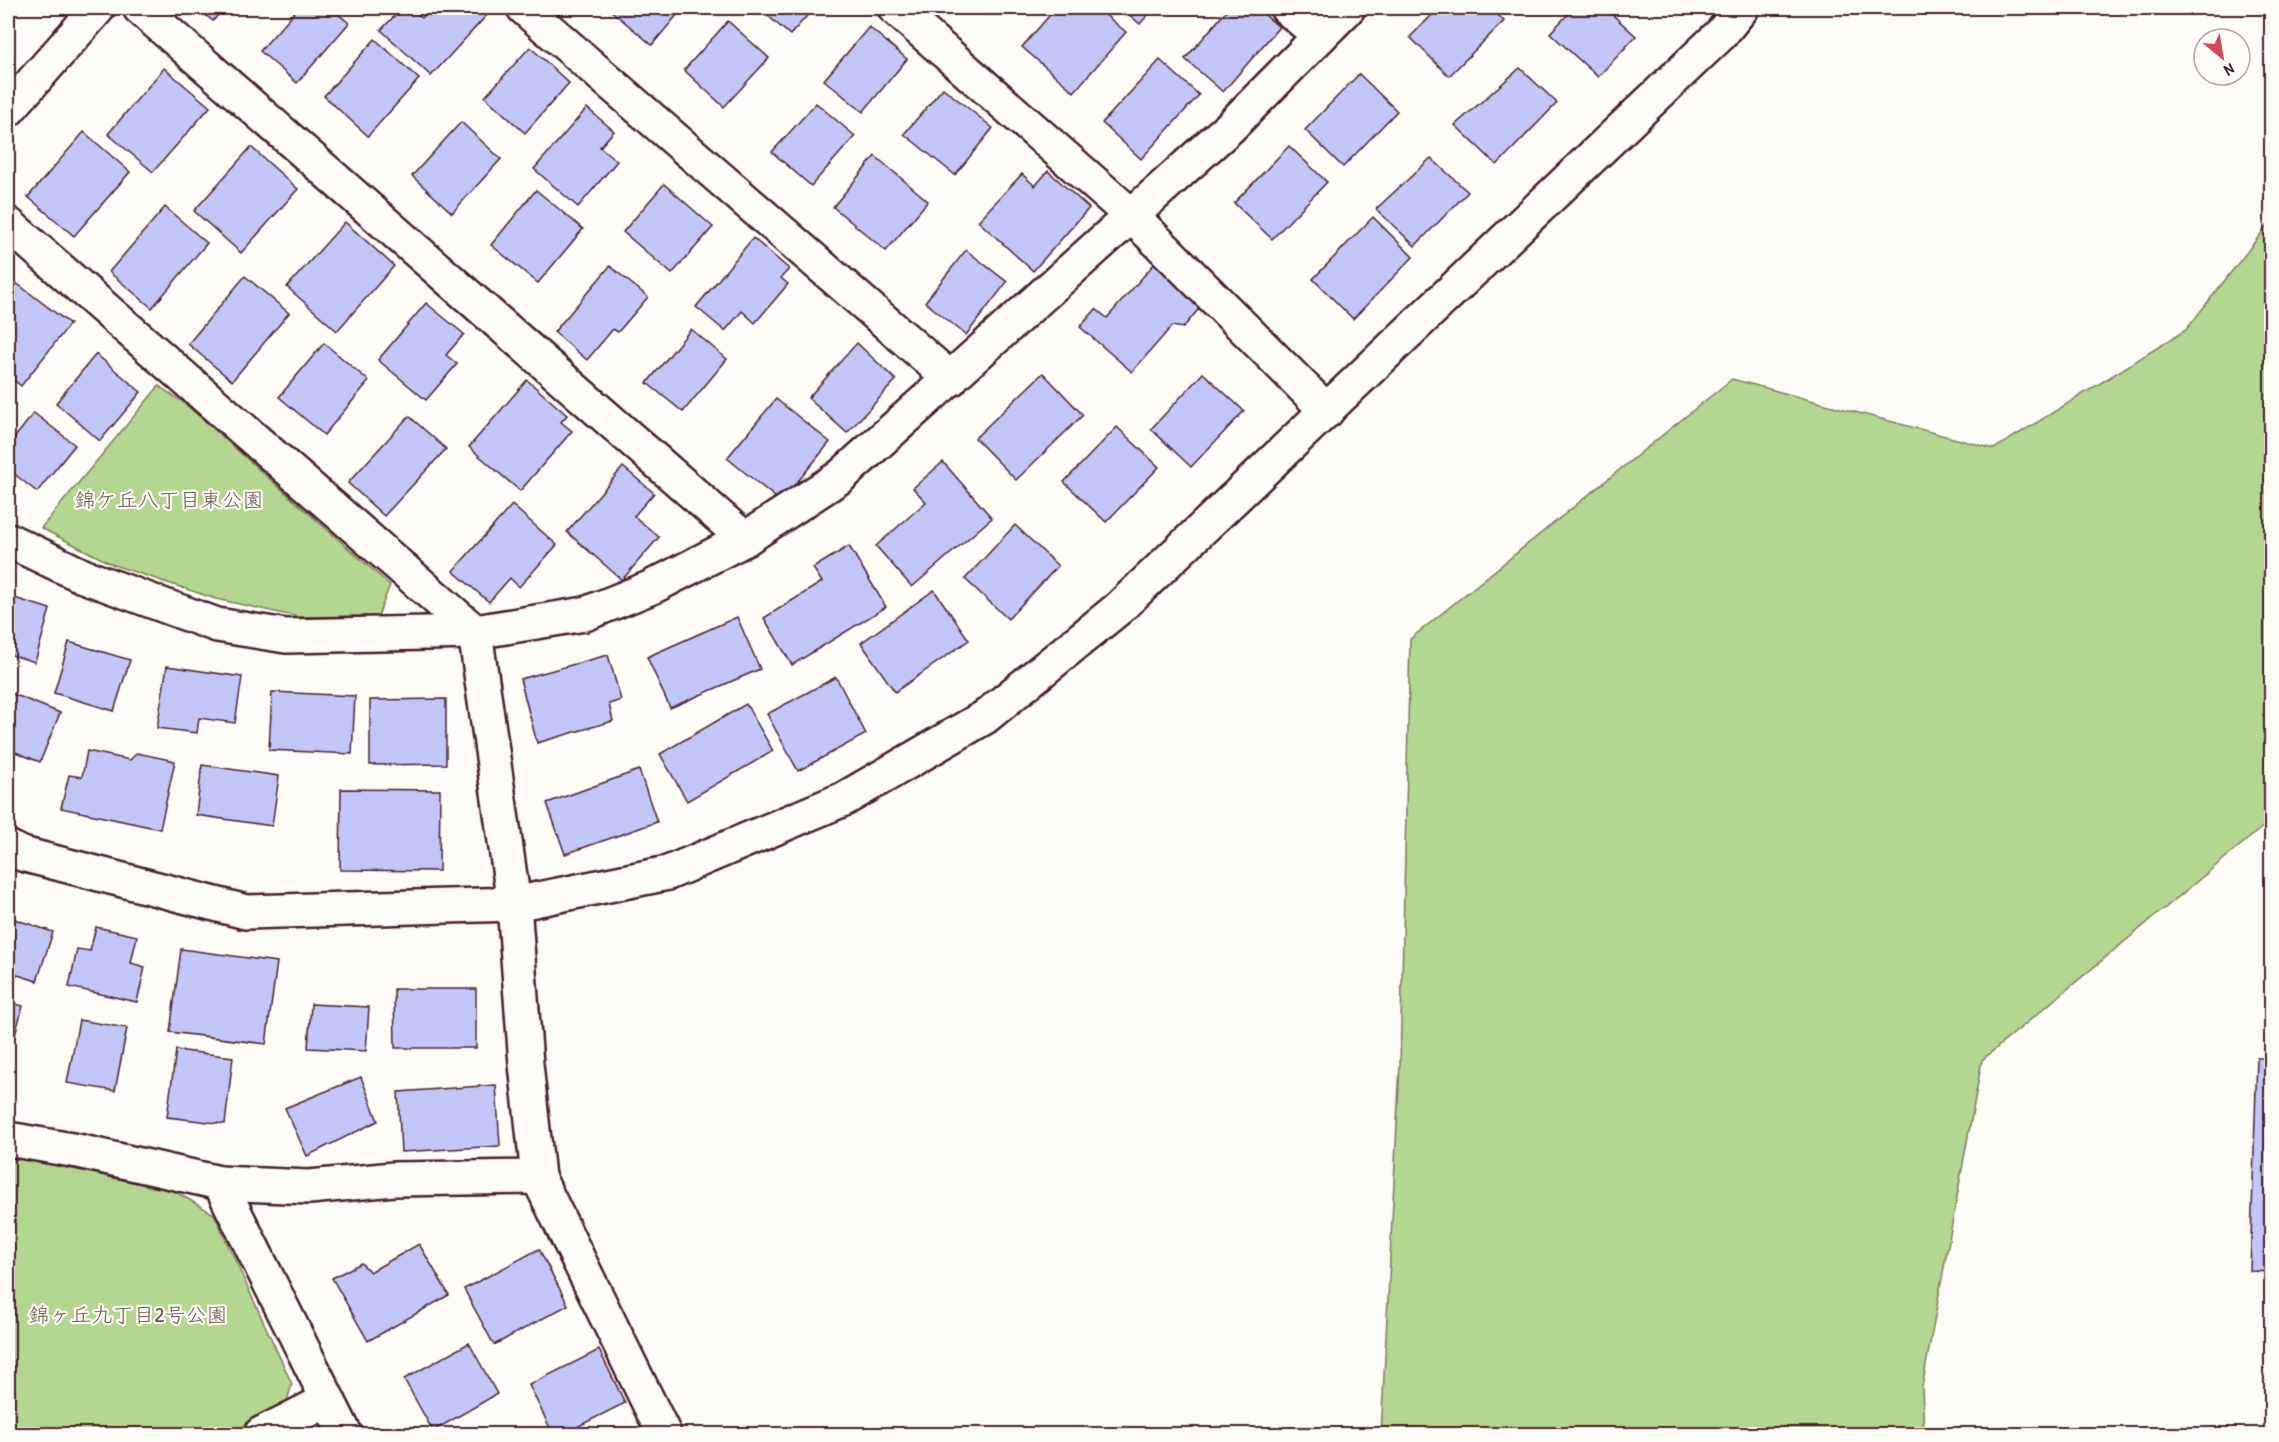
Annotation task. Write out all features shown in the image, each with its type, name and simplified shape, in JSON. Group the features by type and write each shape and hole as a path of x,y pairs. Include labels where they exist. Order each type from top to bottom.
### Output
{"street":[{"path":"8,110 98,8"},
{"path":"140,8 745,539"},
{"path":"524,8 951,379"},
{"path":"895,8 1132,216 1327,411"},
{"path":"1287,8 1320,36"},
{"path":"8,540 83,576 217,625 285,636 475,632 585,614 652,587 745,539 840,477 1230,127 1348,8"},
{"path":"8,847 22,854 246,912 514,904 668,873 844,799 985,717 1119,608 1721,34 1742,8"},
{"path":"8,224 475,632 514,904 526,1064 538,1177 664,1434"},
{"path":"8,1139 78,1151 220,1183 309,1187 394,1179 538,1177"},
{"path":"220,1183 345,1434"},
{"path":"261,1434 328,1400"}],"green space":[{"path":"2271,221 2271,820 1982,1060 1922,1387 1924,1434 1381,1434 1400,1065 1410,639 1732,379 1994,449 2186,330"},
{"name":"錦ケ丘八丁目東公園","path":"159,386 185,404 390,585 378,616 298,617 216,599 114,565 41,528"},
{"name":"錦ヶ丘九丁目2号公園","path":"8,1155 174,1191 214,1214 292,1384 284,1411 237,1434 12,1434 8,1426"}],"building":[{"path":"8,8 17,8 8,18"},
{"path":"196,8 224,8 213,21"},
{"path":"298,8 331,8 349,23 297,83 260,51"},
{"path":"402,8 411,8 422,18 431,8 479,8 487,15 431,76 381,30"},
{"path":"608,8 683,8 652,45"},
{"path":"759,8 814,8 790,35"},
{"path":"984,8 999,8 992,15"},
{"path":"1056,8 1097,8 1126,32 1074,92 1022,47"},
{"path":"1121,8 1154,8 1140,24"},
{"path":"1229,8 1257,8 1279,27 1223,92 1185,59"},
{"path":"1439,8 1491,8 1504,21 1449,76 1410,37"},
{"path":"1574,8 1605,8 1636,36 1598,77 1550,33"},
{"path":"728,21 769,58 724,107 684,70"},
{"path":"869,27 907,59 863,112 824,80"},
{"path":"375,39 419,79 368,136 324,96"},
{"path":"530,47 569,83 525,133 485,97"},
{"path":"1160,60 1199,95 1141,159 1102,123"},
{"path":"164,68 210,107 153,172 108,134"},
{"path":"1520,68 1557,103 1497,165 1455,125"},
{"path":"1359,74 1397,111 1343,167 1305,130"},
{"path":"943,88 993,128 955,175 904,134"},
{"path":"816,103 855,136 811,186 772,152"},
{"path":"587,108 614,131 600,147 617,161 578,207 534,169"},
{"path":"461,122 501,159 452,213 412,176"},
{"path":"84,132 130,172 74,236 28,197"},
{"path":"1289,146 1327,182 1272,239 1234,203"},
{"path":"251,147 298,189 241,253 194,211"},
{"path":"875,156 928,201 886,251 833,207"},
{"path":"1431,158 1468,192 1415,246 1376,209"},
{"path":"1048,171 1089,208 1033,271 978,221 1022,174 1035,186"},
{"path":"664,184 713,227 672,274 623,232"},
{"path":"536,190 583,229 538,283 491,245"},
{"path":"165,207 207,243 152,308 109,272"},
{"path":"1373,217 1413,257 1353,319 1313,279"},
{"path":"345,222 394,266 337,331 287,287"},
{"path":"753,238 789,269 781,278 788,284 755,323 742,311 725,331 696,307"},
{"path":"966,250 1007,282 966,335 925,302"},
{"path":"1154,264 1202,305 1183,328 1172,326 1132,372 1080,327 1096,309 1107,318"},
{"path":"610,266 648,297 618,332 613,329 587,360 554,332"},
{"path":"245,276 289,313 232,381 188,344"},
{"path":"15,282 70,324 21,386 8,375 8,291"},
{"path":"426,303 464,334 446,355 457,364 426,400 378,360"},
{"path":"691,329 727,359 683,412 647,383"},
{"path":"324,343 369,381 324,435 279,397"},
{"path":"857,343 896,380 847,433 808,398"},
{"path":"96,354 141,392 100,441 56,403"},
{"path":"1043,373 1083,415 1016,480 975,438"},
{"path":"1203,373 1244,411 1191,467 1151,429"},
{"path":"527,380 567,415 561,422 572,431 520,491 469,447"},
{"path":"776,399 830,442 781,502 727,458"},
{"path":"34,413 75,445 37,492 8,469 8,446"},
{"path":"409,416 446,449 384,516 348,483"},
{"path":"1117,427 1159,467 1106,522 1064,482"},
{"path":"943,462 992,518 912,587 876,546 926,502 913,488"},
{"path":"623,467 654,493 634,516 659,537 622,580 567,532"},
{"path":"512,505 557,545 519,587 510,578 489,602 453,571"},
{"path":"1015,525 1058,566 1008,619 965,579"},
{"path":"849,546 886,607 792,665 764,618 822,582 813,568"},
{"path":"934,590 969,640 895,692 861,643"},
{"path":"8,596 50,609 35,662 8,654"},
{"path":"737,617 760,669 670,708 647,657"},
{"path":"69,642 130,660 114,711 54,693"},
{"path":"608,655 621,700 609,704 613,721 537,743 520,679"},
{"path":"167,666 242,677 235,723 199,718 197,733 157,728"},
{"path":"836,677 866,734 798,771 767,714"},
{"path":"8,692 60,713 40,762 8,749"},
{"path":"272,692 355,696 352,754 269,750"},
{"path":"446,699 446,764 370,765 370,700"},
{"path":"746,704 773,751 687,801 660,754"},
{"path":"87,751 130,760 137,753 175,761 160,829 61,808 69,775 82,777"},
{"path":"202,765 279,776 272,826 196,815"},
{"path":"639,770 657,822 565,854 547,803"},
{"path":"341,789 440,790 439,871 340,870"},
{"path":"8,917 53,932 37,981 8,972"},
{"path":"96,927 137,936 131,963 145,967 137,1002 69,987 77,949 90,951"},
{"path":"181,949 277,962 266,1044 170,1032"},
{"path":"394,989 476,989 476,1048 395,1048"},
{"path":"8,1002 23,1006 8,1060"},
{"path":"311,1004 369,1007 366,1051 308,1048"},
{"path":"79,1020 127,1028 115,1091 67,1083"},
{"path":"176,1050 233,1057 225,1124 167,1117"},
{"path":"2257,1058 2272,1058 2272,1272 2250,1271"},
{"path":"361,1077 378,1121 307,1156 285,1108"},
{"path":"496,1085 500,1146 401,1152 398,1092"},
{"path":"419,1244 449,1295 368,1341 332,1278 361,1263 370,1272"},
{"path":"539,1249 568,1305 494,1345 464,1289"},
{"path":"469,1343 497,1394 433,1431 404,1379"},
{"path":"599,1350 625,1403 563,1434 553,1434 529,1385"}]}
